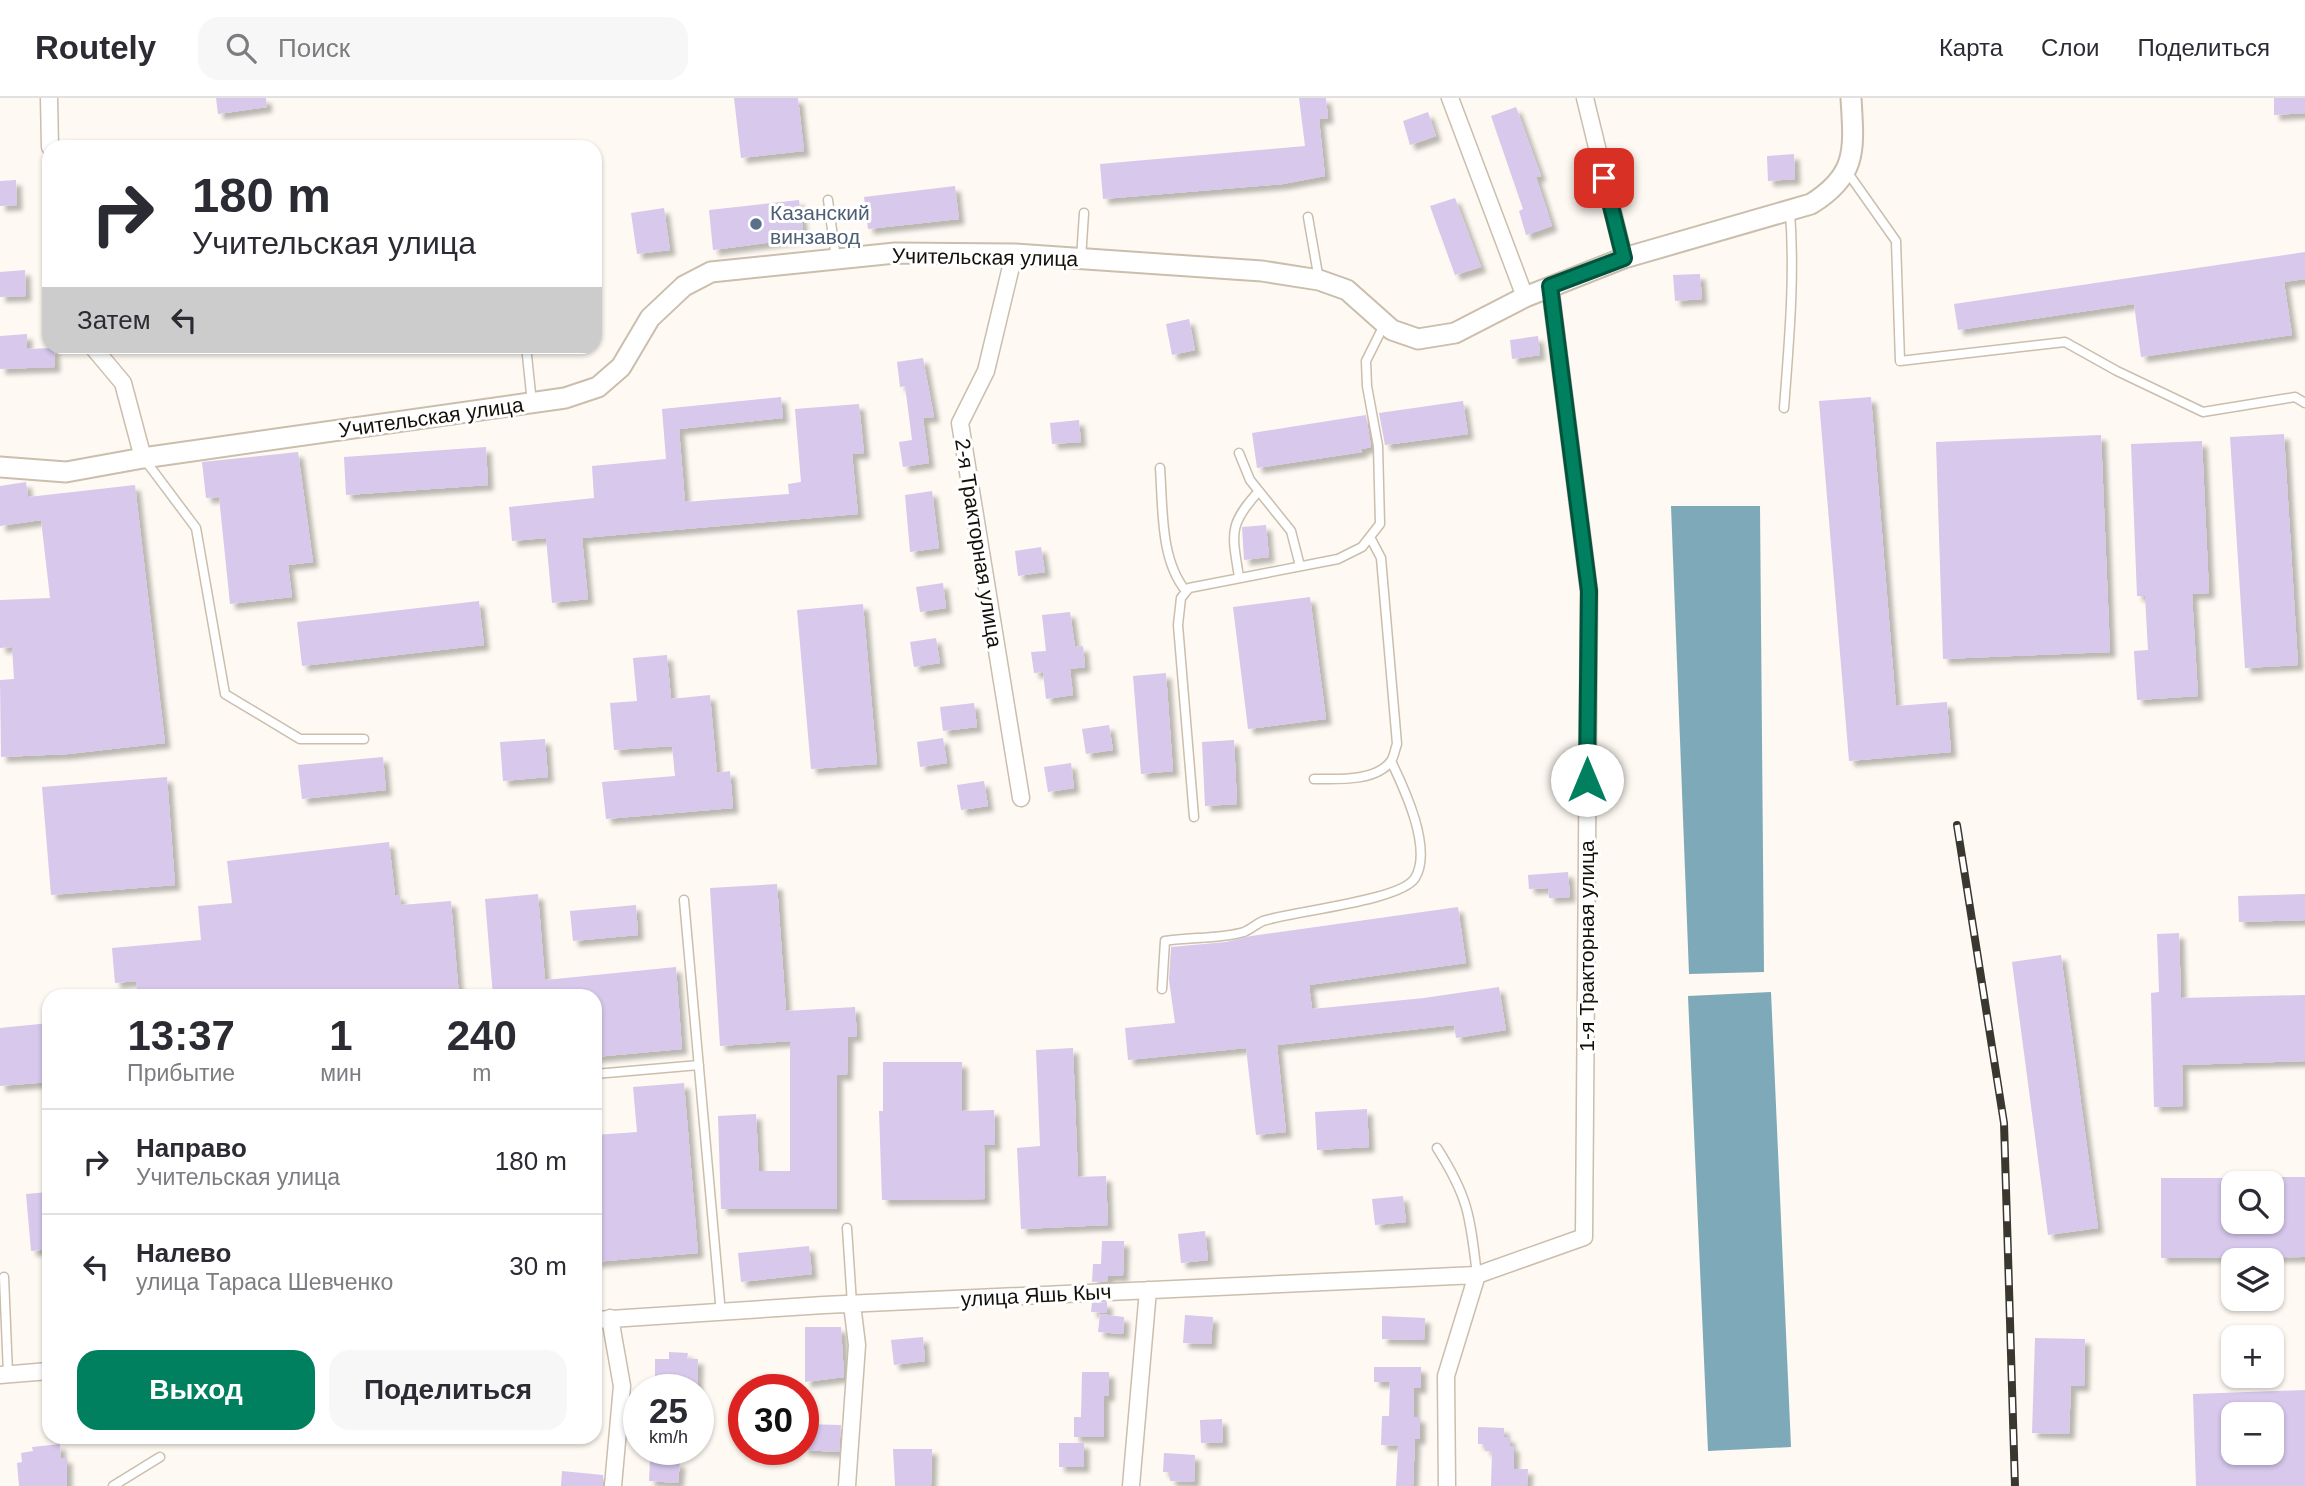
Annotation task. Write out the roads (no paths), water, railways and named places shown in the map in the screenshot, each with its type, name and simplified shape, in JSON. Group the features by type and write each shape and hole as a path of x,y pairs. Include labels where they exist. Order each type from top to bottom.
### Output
{"street":[{"path":"49,98 50,140"},
{"path":"1450,98 1525,297"},
{"path":"1585,98 1624,258"},
{"path":"1847,173 1852,155 1852,98"},
{"name":"Учительская улица","path":"0,467 66,472 143,458 565,398 598,387 621,367 650,318 684,286 711,272 895,253 1014,254 1262,271 1319,280 1347,290 1392,330 1418,339 1455,333 1525,297 1624,258 1811,205 1832,192 1847,173"},
{"name":"2-я Тракторная улица","path":"1014,254 986,371 960,423 1021,798"},
{"name":"1-я Тракторная улица","path":"1477,1275 1584,1237 1589,591 1550,286"},
{"path":"98,354 122,383 143,458"},
{"path":"1447,1486 1446,1376 1477,1275"},
{"name":"улица Яшь Кыч","path":"603,1319 721,1314 852,1304 1477,1275"},
{"path":"1131,1486 1148,1290"},
{"path":"847,1486 857,1345 852,1304"},
{"path":"603,1319 622,1386 613,1486"},
{"path":"4,1375 42,1372"}],"lane":[{"path":"1847,173 1896,241 1900,361 2065,342 2117,371 2203,412 2295,397 2305,402"},
{"path":"828,200 836,259"},
{"path":"1784,408 1791,322 1790,288 1794,270 1790,212"},
{"path":"1081,259 1084,213"},
{"path":"1308,217 1319,280"},
{"path":"1194,817 1178,625 1181,598 1189,588 1338,559 1362,547 1380,524 1378,446 1367,386 1366,361 1385,323"},
{"path":"527,354 532,403"},
{"path":"1239,453 1250,480 1291,531 1300,566"},
{"path":"143,458 196,527 225,694 300,739 364,739"},
{"path":"1160,468 1167,543 1174,577 1186,592"},
{"path":"1239,577 1235,553 1237,517 1259,491"},
{"path":"1314,779 1356,778 1380,769 1391,761 1397,744 1381,558 1370,537"},
{"path":"1163,989 1165,941 1244,932 1262,921 1336,907 1408,887 1417,875 1419,852 1415,818 1409,798 1391,761"},
{"path":"684,900 721,1314"},
{"path":"602,1073 699,1065"},
{"path":"1437,1148 1460,1184 1469,1213 1477,1275"},
{"path":"846,1228 852,1304"},
{"path":"4,1276 4,1375"},
{"path":"113,1486 160,1457"}],"water":[{"path":"1671,506 1760,506 1764,972 1689,974"},
{"path":"1771,992 1791,1447 1708,1451 1688,996"}],"railway":[{"path":"1957,825 2004,1123 2015,1486"}],"place":[{"name":"Казанский винзавод","path":"756,224"}]}
